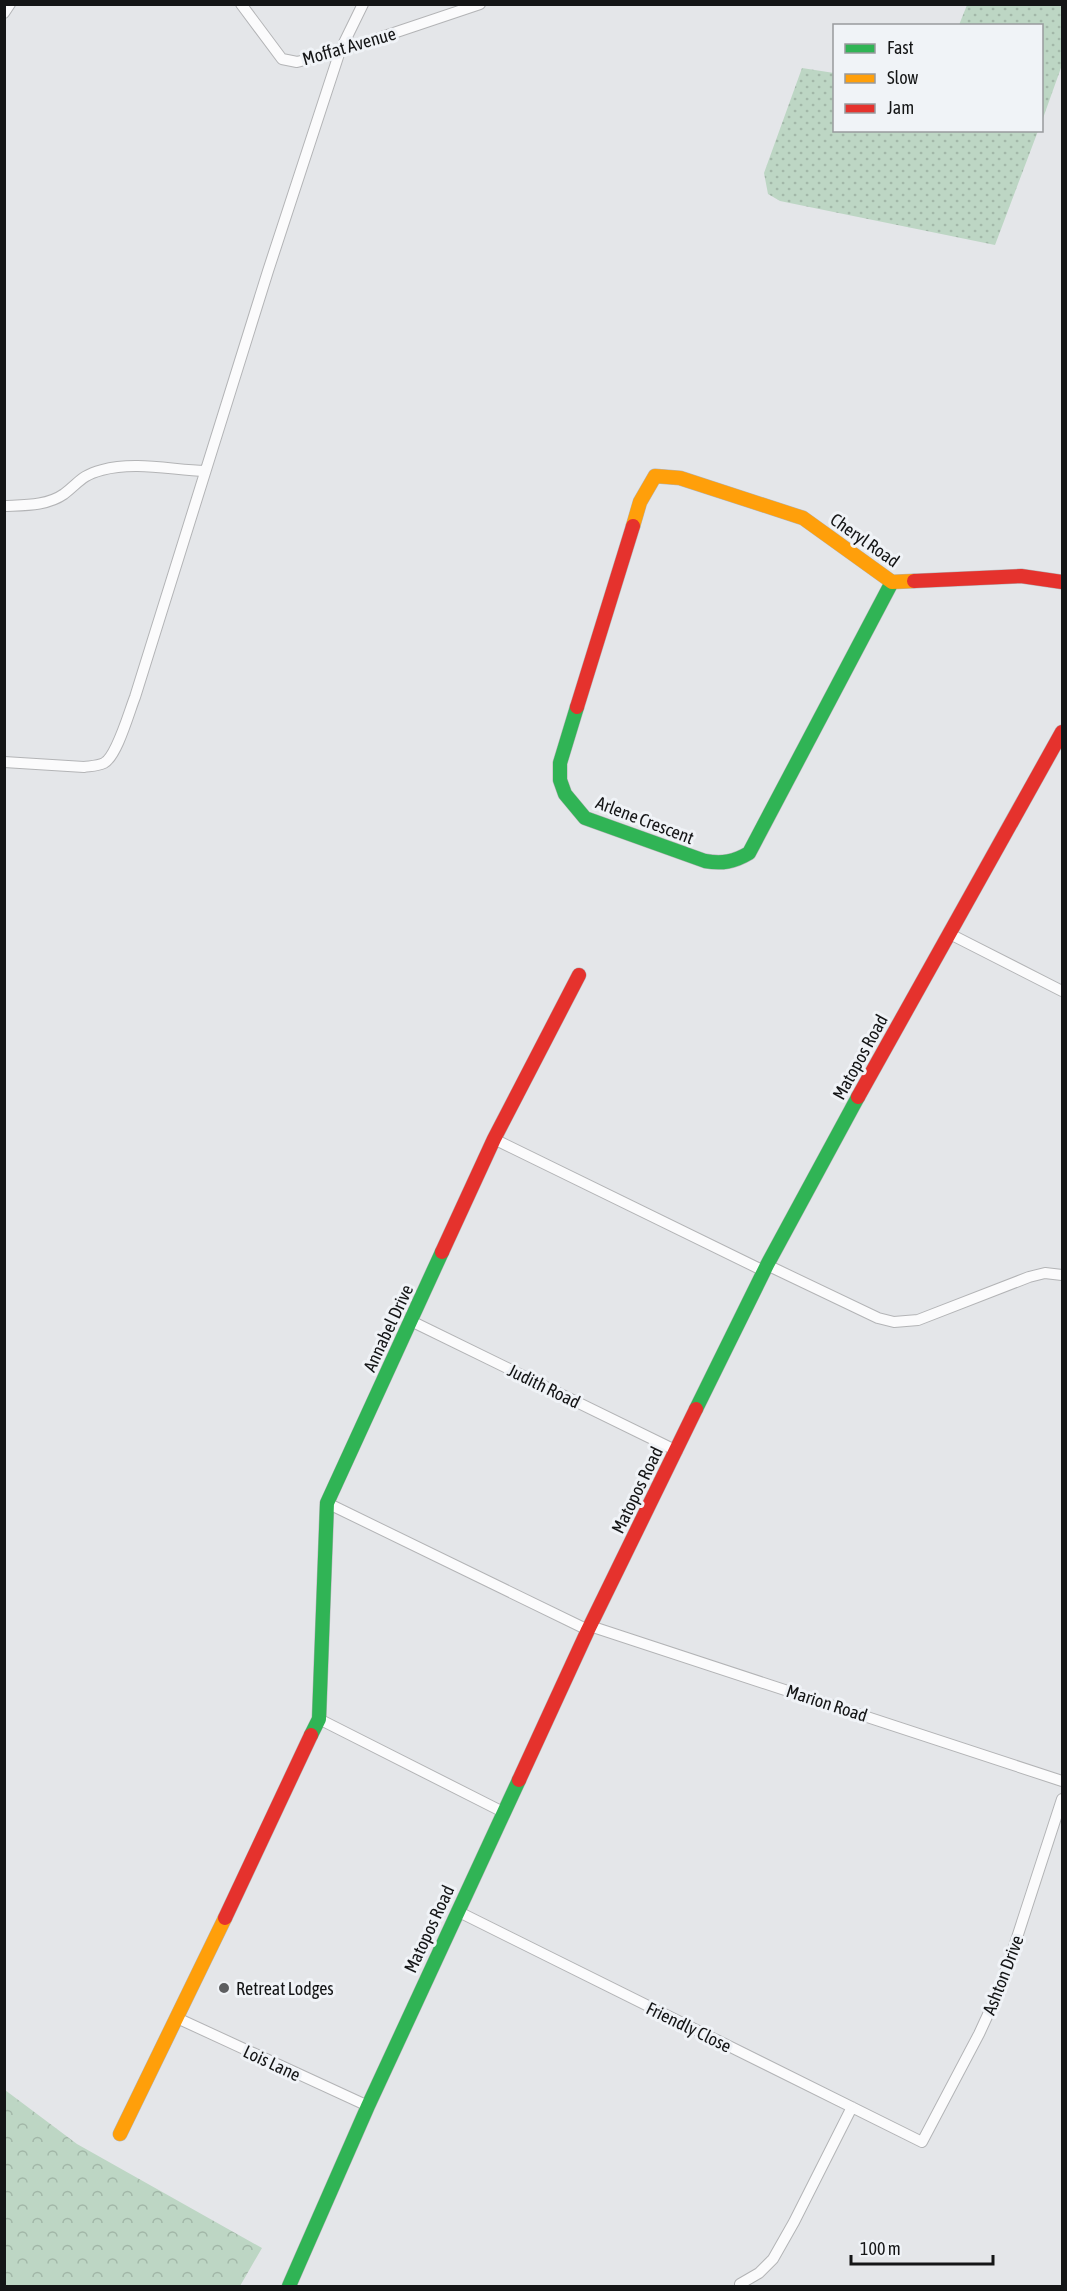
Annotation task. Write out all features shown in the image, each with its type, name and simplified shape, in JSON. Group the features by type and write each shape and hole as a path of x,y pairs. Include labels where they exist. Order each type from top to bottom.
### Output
{"street":[{"path":"4,13 10,4"},
{"name":"Moffat Avenue","path":"242,4 282,58 297,62 340,51 480,4"},
{"path":"4,762 84,767 109,759 135,697 268,270 340,51 363,4"},
{"path":"4,506 36,504 53,500 88,474 105,469 129,466 205,471"},
{"name":"Cheryl Road","path":"656,476 680,478 803,518 892,582 1021,576 1062,582"},
{"name":"Arlene Crescent","path":"656,476 640,502 560,763 559,780 563,791 571,804 585,818 705,861 721,864 750,853 892,582"},
{"name":"Matopos Road","path":"289,2286 368,2106 589,1628 766,1268 878,1060 1062,732"},
{"path":"950,934 1062,991"},
{"name":"Annabel Drive","path":"319,1719 327,1503 494,1139 579,975"},
{"path":"494,1139 766,1268 894,1323 918,1320 1029,1277 1045,1274 1062,1275"},
{"name":"Judith Road","path":"411,1322 677,1451"},
{"name":"Marion Road","path":"327,1503 589,1628 1062,1781"},
{"path":"120,2134 319,1719 503,1812"},
{"name":"Ashton Drive","path":"922,2142 996,1997 1014,1949 1062,1798"},
{"name":"Friendly Close","path":"457,1911 922,2142"},
{"name":"Lois Lane","path":"177,2018 368,2106"},
{"path":"740,2284 759,2273 773,2259 794,2223 852,2107"}],"green space":[{"path":"967,5 1062,5 1062,65 1043,118 1043,24 959,24"},
{"path":"802,68 833,73 833,132 1038,132 995,245 780,201 768,194 764,173"},
{"path":"5,2090 77,2144 262,2248 240,2286 5,2286"}],"traffic: fast":[{"path":"577,707 560,763 560,780 565,794 585,818 705,861 733,860 749,853 892,582"},
{"path":"696,1409 767,1265 858,1097"},
{"path":"311,1735 319,1719 327,1503 442,1252"},
{"path":"289,2286 368,2106 519,1780"}],"traffic: slow":[{"path":"633,526 640,502 655,476 680,478 803,518 892,582 914,581"},
{"path":"120,2134 225,1918"}],"traffic: jam":[{"path":"577,707 633,526"},
{"path":"914,581 1021,576 1062,582"},
{"path":"858,1097 1062,732"},
{"path":"442,1252 494,1139 579,975"},
{"path":"519,1780 588,1630 696,1409"},
{"path":"225,1918 311,1735"}],"place":[{"name":"Retreat Lodges","path":"224,1988"}]}
